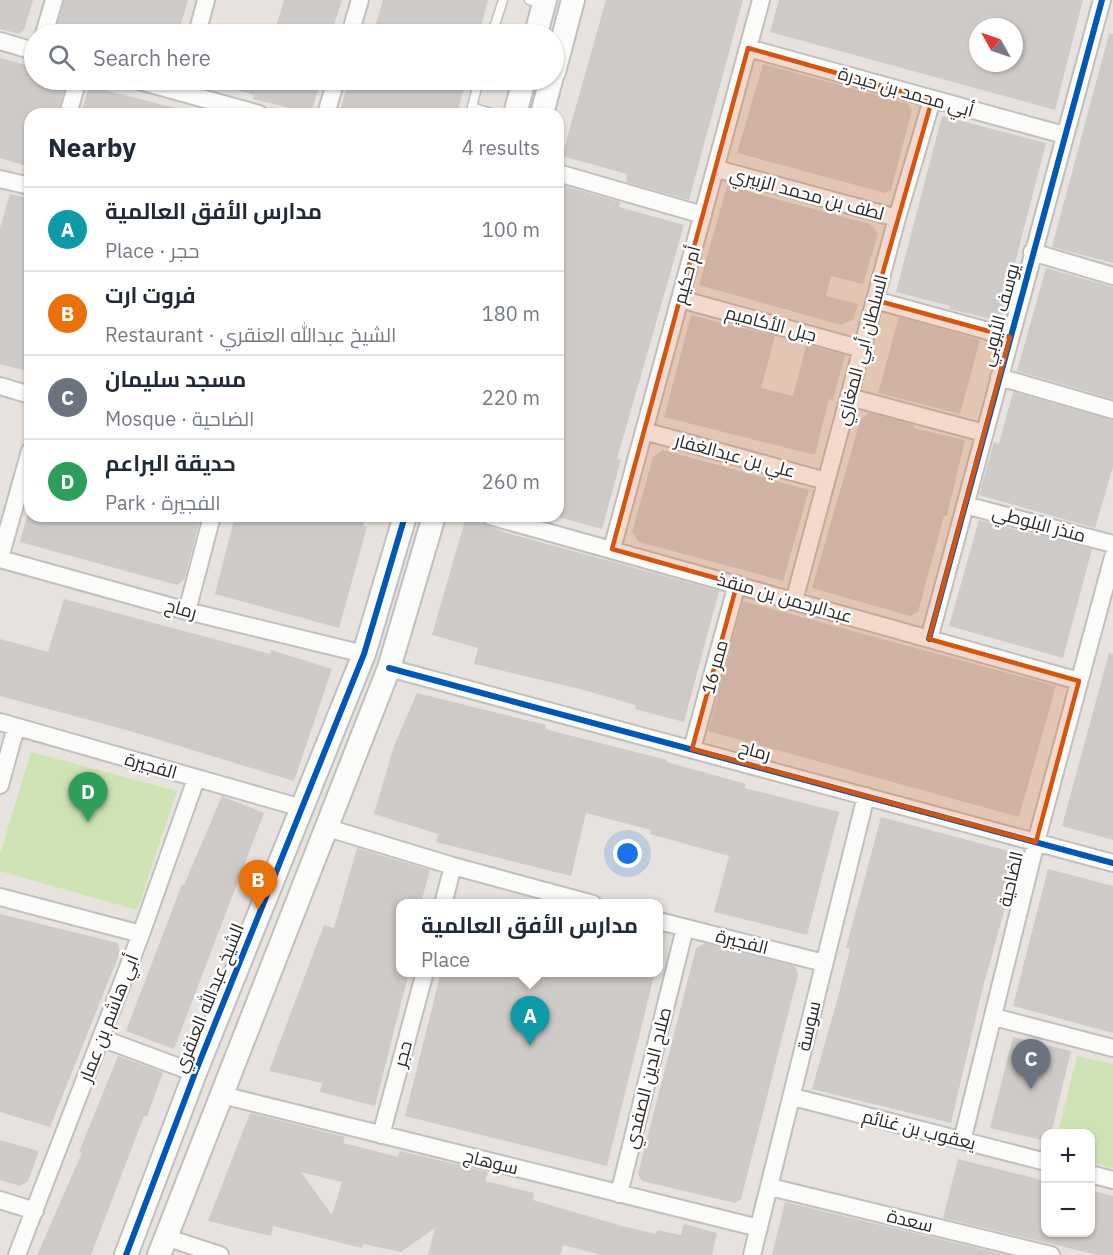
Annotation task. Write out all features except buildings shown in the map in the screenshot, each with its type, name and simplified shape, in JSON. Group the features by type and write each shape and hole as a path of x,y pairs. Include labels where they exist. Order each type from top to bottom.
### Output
{"street":[{"path":"47,24 54,0"},
{"path":"200,24 206,0"},
{"path":"353,24 360,0"},
{"path":"564,34 573,0"},
{"name":"أم حكيم","path":"612,549 717,169 761,0"},
{"name":"يوسف الأيوبي","path":"929,639 1102,0"},
{"path":"537,24 539,2"},
{"path":"0,41 24,48"},
{"name":"أبي محمد بن حيدرة","path":"748,48 1064,135"},
{"path":"70,108 75,90"},
{"path":"194,90 243,108"},
{"path":"328,108 333,90"},
{"path":"517,108 521,90"},
{"path":"544,108 548,90"},
{"name":"السلطان أبي المغازي","path":"794,600 897,218 932,99"},
{"name":"لطف بن محمد الزبيري","path":"717,169 897,218"},
{"path":"564,175 703,215"},
{"path":"0,179 24,185"},
{"path":"1032,252 1113,276"},
{"name":"جبل الأكاميم","path":"680,299 862,349"},
{"path":"875,300 1010,337"},
{"path":"999,377 1113,410"},
{"path":"0,386 24,393"},
{"path":"849,397 984,433"},
{"name":"علي بن عبدالغفار","path":"644,431 826,481"},
{"path":"0,558 24,472"},
{"name":"منذر البلوطي","path":"965,505 1113,544"},
{"path":"187,611 210,522"},
{"name":"الشيخ عبدالله العنقري","path":"126,1255 195,1073 364,654 403,522"},
{"path":"220,1255 163,1247 389,668 432,522"},
{"name":"عبدالرحمن بن منقذ","path":"512,522 1079,681"},
{"name":"الضاحية","path":"962,1141 1036,842 1113,557"},
{"name":"رماح","path":"0,558 187,611 364,654"},
{"name":"ممر 16","path":"692,749 737,584"},
{"name":"رماح","path":"389,668 1113,863"},
{"path":"0,785 8,724"},
{"name":"الفجيرة","path":"8,724 302,808"},
{"name":"أبي هاشم بن عمار","path":"18,1255 141,934 196,779"},
{"name":"سوسة","path":"752,1255 866,796"},
{"path":"328,828 453,866 578,899"},
{"path":"444,899 453,866"},
{"path":"0,897 141,934"},
{"name":"الفجيرة","path":"663,922 824,963"},
{"name":"صلاح الدين الصفدي","path":"619,1194 685,928"},
{"name":"حجر","path":"381,1135 424,977"},
{"path":"994,1017 1113,1048"},
{"path":"101,1038 195,1073"},
{"name":"سوهاج","path":"222,1095 759,1228"},
{"name":"يعقوب بن غنائم","path":"792,1097 1041,1161"},
{"path":"1095,1175 1113,1180"},
{"name":"سعدة","path":"770,1187 1051,1255"},
{"path":"0,1200 35,1211"}],"lane":[{"path":"495,24 503,0"},
{"path":"475,108 472,107 476,90"}],"highlighted area":[{"path":"748,48 932,100 875,300 1010,337 929,639 1079,681 1036,842 692,749 737,584 612,549"}],"green space":[{"path":"31,752 177,791 137,910 0,871 0,854"},
{"path":"1077,1056 1113,1064 1113,1168 1095,1163 1095,1129 1059,1129"}],"cycle path":[{"path":"929,639 1102,0"},
{"path":"126,1255 195,1073 364,654 403,522"},
{"path":"389,668 1113,863"}],"place":[{"name":"حديقة البراعم","path":"88,822"},
{"name":"فروت ارت","path":"258,910"},
{"name":"مدارس الأفق العالمية","path":"530,1046"},
{"name":"مسجد سليمان","path":"1031,1089"}]}
